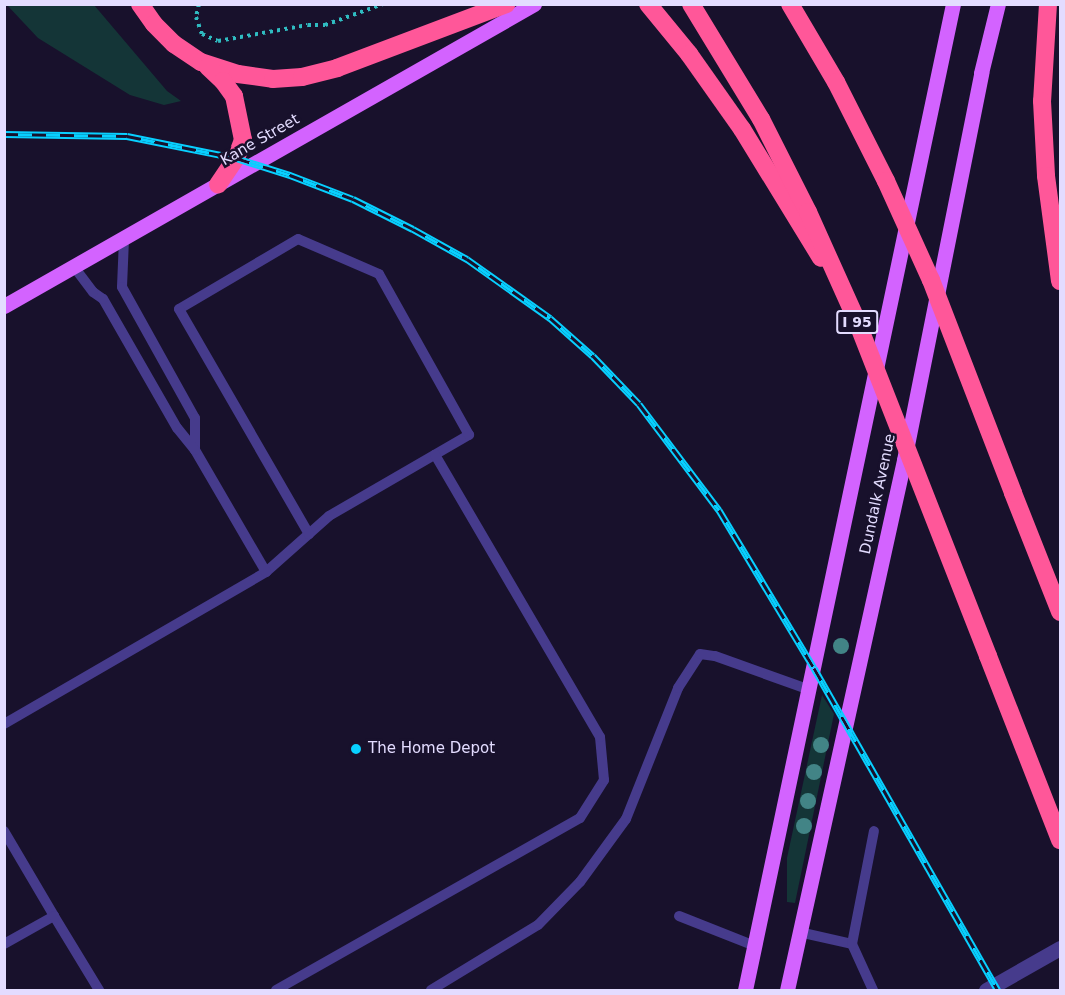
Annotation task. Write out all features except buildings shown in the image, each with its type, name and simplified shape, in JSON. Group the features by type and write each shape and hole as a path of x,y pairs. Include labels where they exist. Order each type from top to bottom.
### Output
{"highway":[{"path":"140,4 154,24 174,44 201,62 223,81 234,96 241,120 243,140 236,158 218,185"},
{"path":"201,62 238,75 273,79 302,77 337,68 506,4"},
{"path":"648,4 689,54 742,129 798,217 856,319"},
{"name":"I 95","path":"691,4 761,119 808,212 856,319 1060,840"},
{"path":"790,4 836,82 931,280 1060,612"},
{"path":"1048,4 1042,101 1046,176 1060,281"}],"main road":[{"name":"Kane Street","path":"4,306 534,4"},
{"name":"Dundalk Avenue","path":"745,990 953,4"},
{"name":"Dundalk Avenue","path":"787,990 904,460 981,73 998,4"}],"street":[{"path":"986,990 1060,948"}],"lane":[{"path":"124,239 122,287 195,418 195,450"},
{"path":"4,724 266,572 309,534 329,516 469,435 379,274 298,239 179,309 309,534"},
{"path":"74,267 93,291 103,299 177,428 195,450 266,572"},
{"path":"276,990 580,818 604,780 600,737 435,455"},
{"path":"431,990 538,926 580,882 626,819 678,688 700,654 715,656 810,690"},
{"path":"4,831 99,990"},
{"path":"873,990 852,944 874,831"},
{"path":"4,944 54,916"},
{"path":"680,916 755,946"},
{"path":"799,932 852,944"}],"path":[{"path":"199,4 196,16 202,34 218,41 308,25 325,25 383,4"}],"green space":[{"path":"7,5 94,5 167,91 181,101 164,105 130,95 38,38"},
{"path":"822,695 834,714 795,903 787,902 787,858"}],"railway":[{"path":"4,134 127,136 236,158 290,175 353,199 413,229 467,259 550,318 593,356 639,404 719,510 814,668 998,990"}],"place":[{"name":"The Home Depot","path":"356,749"}]}
